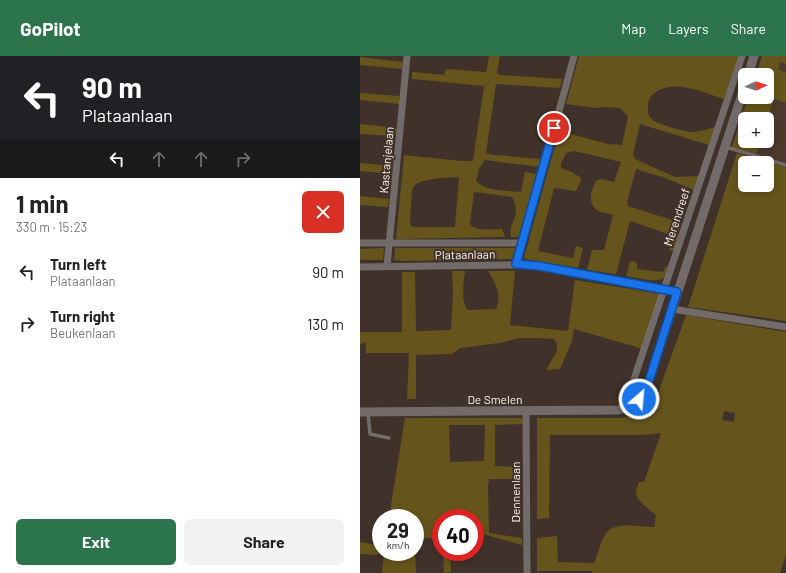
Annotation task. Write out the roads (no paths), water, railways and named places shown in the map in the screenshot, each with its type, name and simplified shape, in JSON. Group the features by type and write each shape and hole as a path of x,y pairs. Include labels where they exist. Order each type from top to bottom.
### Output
{"street":[{"name":"Kastanjelaan","path":"387,266 407,56"},
{"path":"516,264 574,56"},
{"name":"Merendreef","path":"632,385 742,56"},
{"path":"750,68 754,56"},
{"name":"Merendreef","path":"629,407 639,399 647,387 739,104"},
{"name":"Plataanlaan","path":"360,243 522,243"},
{"name":"Plataanlaan","path":"360,267 516,264 539,266 677,292"},
{"path":"672,309 786,327"},
{"name":"De Smelen","path":"364,412 618,410 629,407"},
{"name":"Dennenlaan","path":"526,411 527,573"}],"lane":[{"path":"725,147 786,165"},
{"path":"364,412 370,434 389,438"}]}
